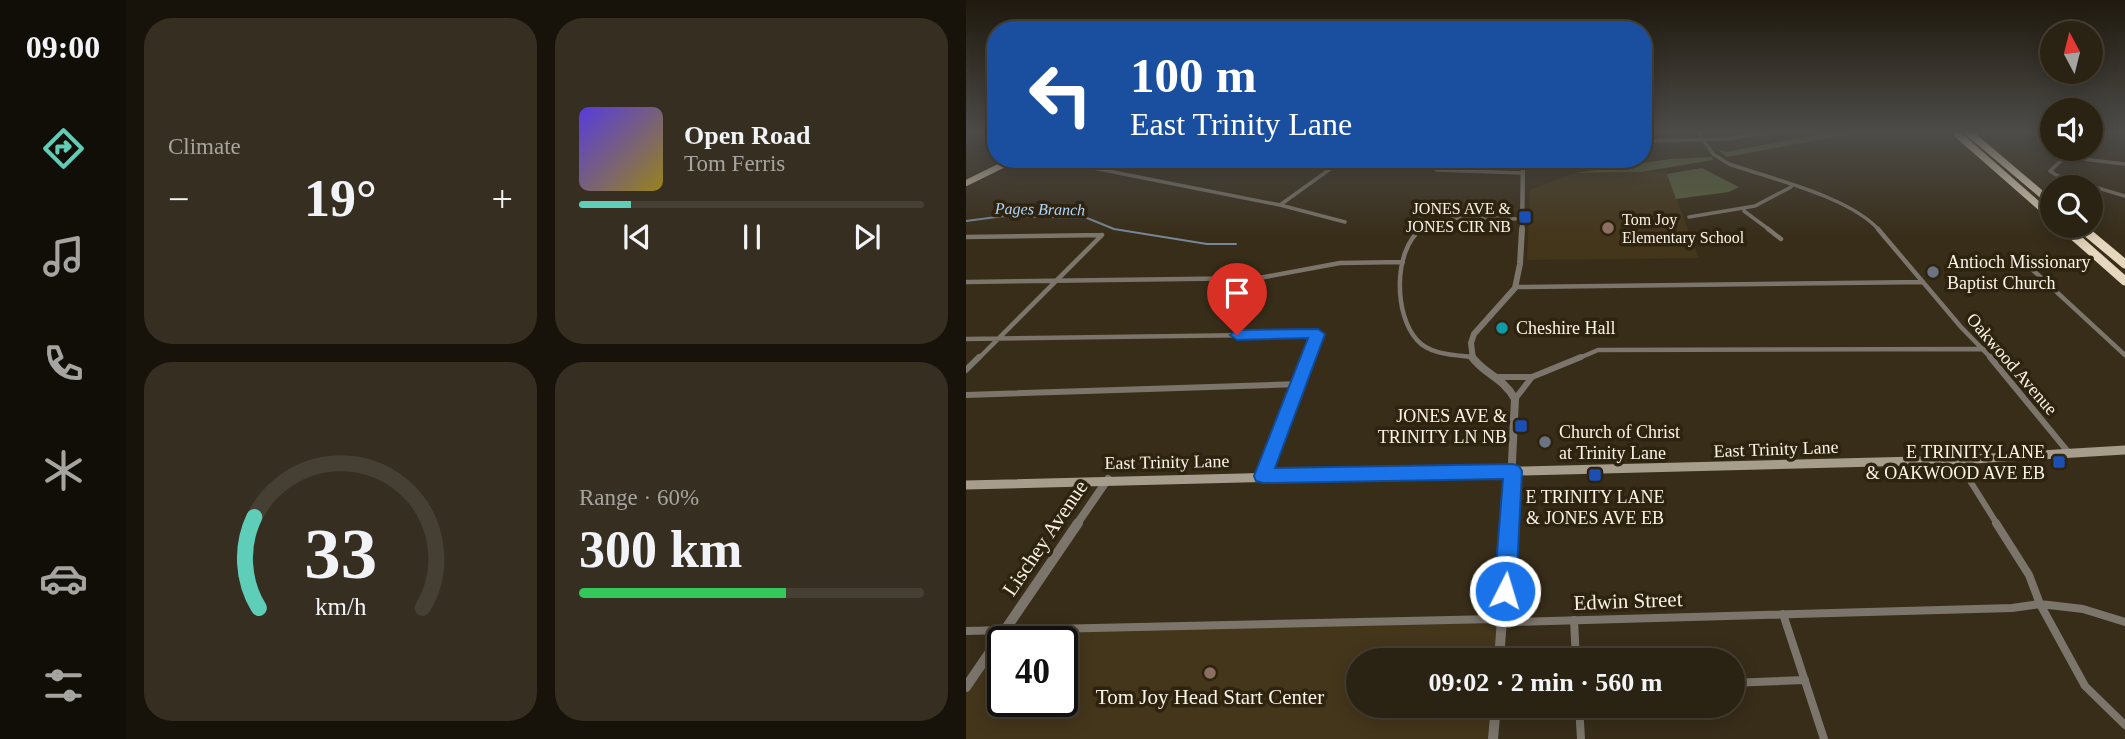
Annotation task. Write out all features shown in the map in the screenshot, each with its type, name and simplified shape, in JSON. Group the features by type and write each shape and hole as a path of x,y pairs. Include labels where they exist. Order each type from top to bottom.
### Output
{"highway":[{"path":"1994,166 2040,207"},
{"path":"2009,166 2040,193"},
{"path":"2076,238 2125,281"},
{"path":"2094,238 2125,264"}],"main road":[{"path":"966,183 997,168"},
{"name":"East Trinity Lane","path":"966,485 1108,479 1957,460 2125,450"}],"street":[{"name":"Oakwood Avenue","path":"1735,166 1840,203 1864,217 1883,233 1961,327 1984,349 2069,453"},
{"path":"2055,166 2050,171 2058,176 2125,196"},
{"path":"1093,168 1280,205 1345,222"},
{"path":"1280,205 1331,168"},
{"path":"1434,168 1480,168"},
{"path":"1515,399 1498,377 1482,368 1473,358 1471,341 1478,328 1516,287 1520,268 1523,168"},
{"path":"1689,217 1744,211 1770,202 1791,187"},
{"path":"1744,211 1781,239"},
{"path":"1473,358 1445,354 1417,340 1405,319 1400,279 1410,239 1424,226 1443,221 1522,219"},
{"path":"966,237 1102,235 966,370"},
{"path":"2022,260 2125,355"},
{"path":"966,282 1259,278 1340,263 1403,262"},
{"path":"1516,287 1923,282"},
{"path":"966,339 1318,334 1263,476"},
{"path":"1498,377 1532,377 1598,350 1984,349"},
{"path":"1500,648 1513,471 1515,399 1532,377"},
{"path":"966,395 1300,384"},
{"path":"1957,460 2029,575 2040,604 2085,686 2125,724"},
{"name":"Lischey Avenue","path":"1008,626 1108,479"},
{"path":"2040,604 2066,604 2125,622"},
{"name":"Edwin Street","path":"1078,629 1574,620 2012,608 2040,604"},
{"path":"1783,614 1824,739"},
{"path":"1574,620 1575,648"},
{"name":"Edwin Street","path":"966,631 987,630"},
{"name":"Lischey Avenue","path":"966,687 987,656"},
{"path":"1745,682 1805,680"},
{"path":"1493,739 1495,718"},
{"path":"1580,718 1581,739"}],"shaded area":[{"name":"Tom Joy Elementary School","path":"1666,171 1699,258 1527,260 1530,190 1575,173"},
{"name":"Tom Joy Head Start Center","path":"1502,621 1500,648 1346,648 1346,718 1495,718 1493,739 966,739 966,687 987,656 987,717 1078,717 1078,629"}],"green space":[{"path":"1674,166 1641,172 1575,173 1609,168"},
{"path":"1702,168 1739,187 1729,192 1676,199 1667,174"}],"waterway":[{"name":"Pages Branch","path":"966,221 1004,216 1087,218 1114,229 1207,244 1236,244"}],"place":[{"name":"JONES AVE & JONES CIR NB","path":"1525,217"},
{"name":"Tom Joy Elementary School","path":"1608,228"},
{"name":"Antioch Missionary Baptist Church","path":"1933,272"},
{"name":"Cheshire Hall","path":"1502,328"},
{"name":"JONES AVE & TRINITY LN NB","path":"1521,426"},
{"name":"Church of Christ at Trinity Lane","path":"1545,442"},
{"name":"E TRINITY LANE & OAKWOOD AVE EB","path":"2059,462"},
{"name":"E TRINITY LANE & JONES AVE EB","path":"1595,475"},
{"name":"Tom Joy Head Start Center","path":"1210,673"}],"route":[{"path":"1237,335 1318,334 1263,476 1513,471 1505,591"}]}
